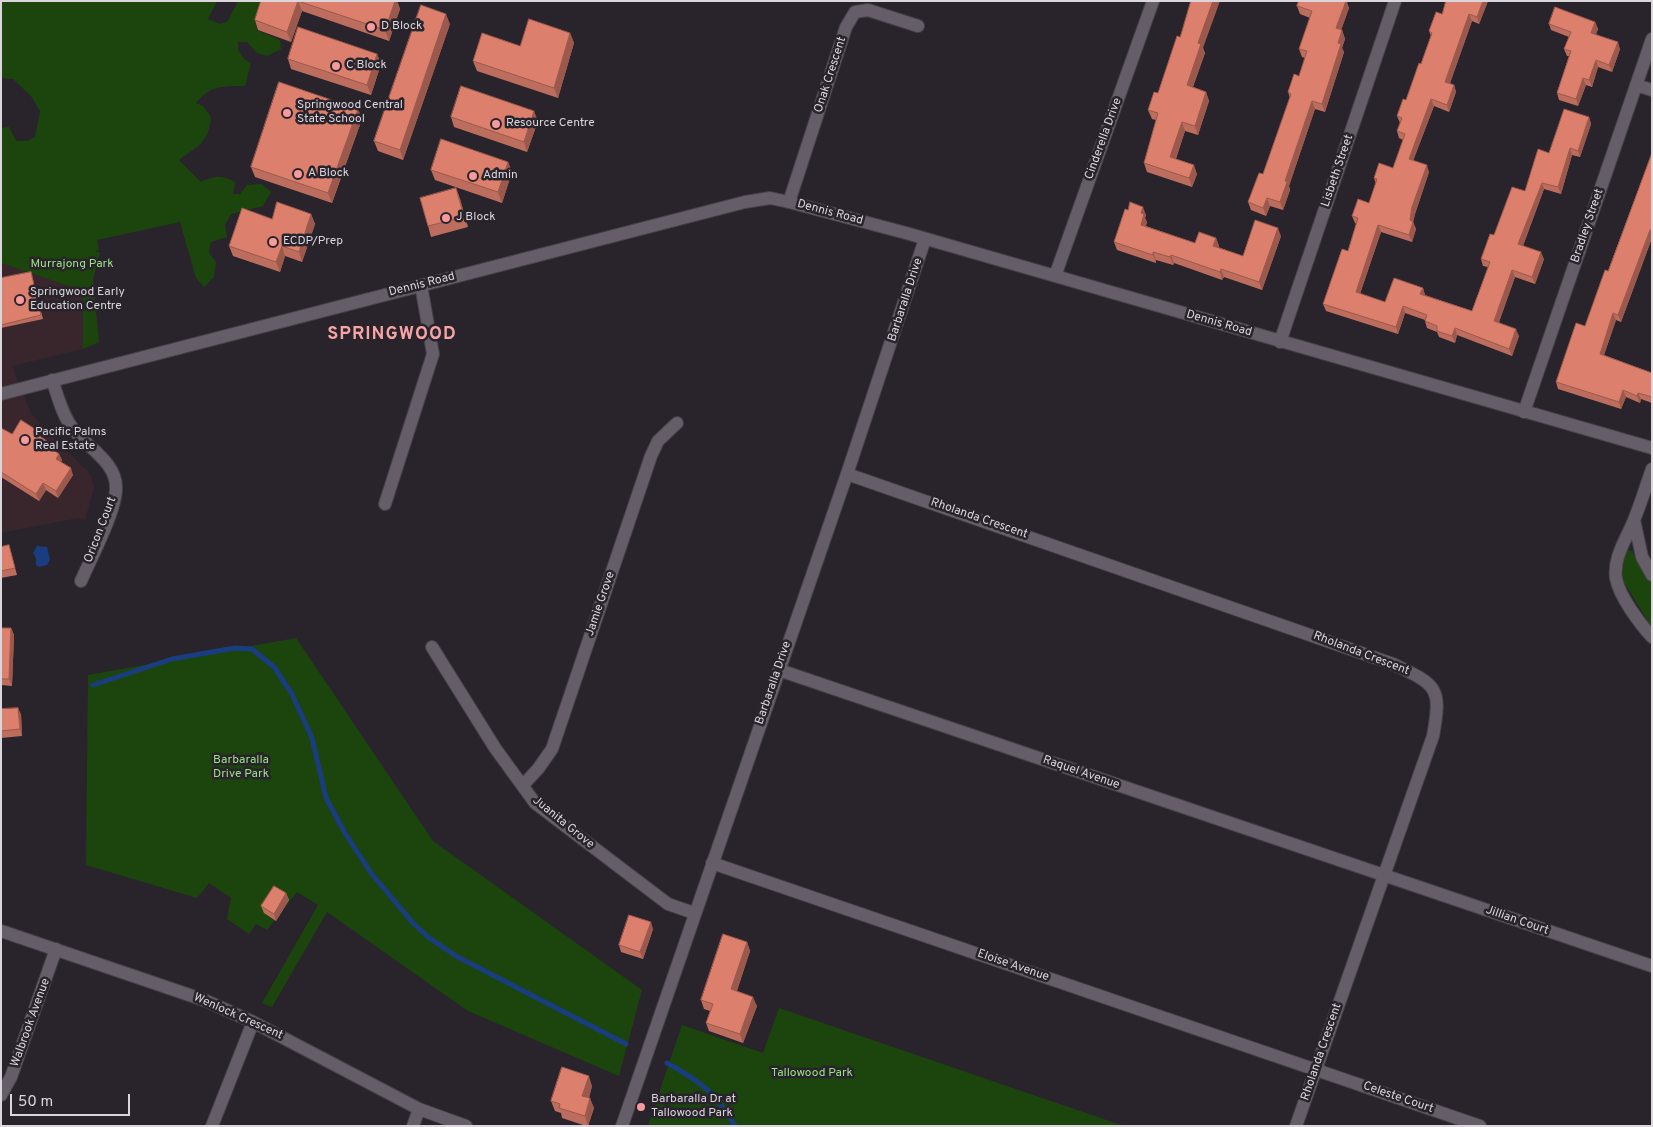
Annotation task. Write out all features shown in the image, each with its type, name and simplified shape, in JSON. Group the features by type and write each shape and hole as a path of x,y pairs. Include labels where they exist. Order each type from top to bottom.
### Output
{"street":[{"name":"Cinderella Drive","path":"1055,276 1153,1"},
{"name":"Lisbeth Street","path":"1280,342 1395,1"},
{"name":"Onak Crescent","path":"788,202 846,27 854,12 868,10 918,26"},
{"name":"Bradley Street","path":"1524,412 1652,39"},
{"path":"1636,85 1652,90"},
{"name":"Dennis Road","path":"1,394 745,202 770,198 926,239 1652,448"},
{"name":"Barbaralla Drive","path":"622,1126 694,913 848,474 926,239"},
{"path":"385,504 434,354 421,285"},
{"name":"Oricon Court","path":"52,380 62,410 73,429 112,469 116,486 114,502 81,581"},
{"name":"Jamie Grove","path":"523,786 552,749 651,456 658,441 677,423"},
{"path":"1652,469 1634,520 1622,547 1616,569 1616,580 1642,626 1652,637"},
{"name":"Rholanda Crescent","path":"848,474 1384,660 1419,676 1436,692 1438,709 1433,736 1296,1126"},
{"path":"1634,520 1642,557 1652,575"},
{"name":"Juanita Grove","path":"432,647 495,748 535,803 668,904 694,913"},
{"name":"Raquel Avenue","path":"779,670 1383,876"},
{"name":"Eloise Avenue","path":"712,863 1315,1069"},
{"name":"Jillian Court","path":"1383,876 1652,966"},
{"name":"Wenlock Crescent","path":"1,931 204,1000 253,1022 419,1108 466,1126"},
{"name":"Walbrook Avenue","path":"1,1094 11,1077 56,949"},
{"path":"212,1126 253,1022"},
{"name":"Celeste Court","path":"1315,1069 1480,1126"},
{"path":"413,1126 419,1108"}],"shaded area":[{"path":"1,263 83,291 83,349 12,366 32,415 91,475 94,488 85,520 78,518 1,533"}],"green space":[{"name":"Murrajong Park","path":"1,1 217,1 208,19 220,24 228,21 238,1 267,1 257,30 280,40 281,49 267,56 257,53 247,42 238,42 238,50 245,60 251,63 245,86 218,88 201,97 196,103 203,106 211,117 208,133 197,147 179,160 201,182 218,177 235,182 233,194 240,194 247,185 262,184 271,192 263,206 231,214 225,225 227,237 211,242 209,253 216,262 214,277 204,287 196,278 180,222 97,240 99,250 95,251 100,253 93,280 99,342 83,349 83,291 1,263 1,128 9,127 16,141 27,141 35,137 40,111 31,96 13,79 1,78"},
{"path":"1627,550 1632,551 1652,584 1652,628 1624,582 1622,568"},
{"name":"Barbaralla Drive Park","path":"296,638 433,841 642,990 619,1076 468,1011 327,912 272,1007 262,1003 318,905 297,892 267,930 256,924 249,934 227,919 231,898 209,883 197,898 86,865 88,675"},
{"name":"Tallowood Park","path":"779,1008 1124,1126 648,1126 682,1025 763,1053"}],"water":[{"path":"37,546 47,547 50,560 47,565 39,567 36,565 36,558 33,553"}],"building":[{"path":"261,1 298,1 287,32 255,20"},
{"path":"298,1 395,1 385,30"},
{"path":"1191,1 1213,1 1198,43 1201,44 1187,85 1206,92 1195,126 1182,122 1170,157 1194,165 1189,178 1144,163 1158,113 1148,110 1154,92 1158,93 1177,36 1180,37"},
{"path":"1299,1 1346,1 1336,28 1342,30 1338,43 1341,44 1322,104 1312,101 1285,181 1287,182 1280,202 1267,198 1263,208 1248,202 1259,173 1263,174 1291,94 1288,92 1294,74 1299,76 1307,51 1299,49 1312,11 1297,6"},
{"path":"1446,1 1483,1 1477,17 1469,14 1445,82 1454,85 1447,105 1431,99 1409,159 1427,165 1412,207 1410,220 1413,222 1409,235 1378,225 1356,292 1385,302 1394,278 1423,288 1420,294 1472,311 1490,262 1481,259 1490,234 1494,235 1512,187 1525,191 1538,149 1549,153 1564,109 1589,117 1578,151 1570,148 1558,187 1542,183 1518,244 1541,252 1532,277 1512,270 1494,321 1516,329 1509,349 1455,328 1452,336 1437,331 1437,326 1425,321 1427,315 1403,306 1396,327 1323,304 1342,249 1348,251 1358,218 1352,216 1358,199 1369,203 1377,179 1374,178 1379,163 1393,168 1405,134 1397,131 1402,118 1397,116 1403,99 1406,100 1419,63 1421,64 1432,33 1429,31 1436,12 1442,14"},
{"path":"421,5 446,14 400,150 374,141"},
{"path":"1555,7 1595,22 1591,33 1618,42 1609,65 1596,60 1589,80 1583,78 1576,99 1557,93 1571,51 1564,49 1571,32 1549,24"},
{"path":"529,19 570,33 554,88 473,61 482,33 520,46"},
{"name":"C Block","path":"298,27 377,54 367,85 288,59"},
{"path":"279,82 358,109 328,193 251,167"},
{"name":"Resource Centre","path":"461,86 534,111 524,142 451,117"},
{"name":"Admin","path":"441,139 508,162 498,192 431,170"},
{"path":"1652,153 1652,230 1650,230 1618,315 1613,313 1600,354 1652,373 1652,397 1638,393 1637,396 1623,390 1619,402 1556,382 1576,323 1585,326 1605,270 1608,271"},
{"name":"J Block","path":"456,188 464,217 428,226 420,198"},
{"name":"ECDP/Prep","path":"277,202 311,214 299,252 282,246 276,262 229,246 242,208 272,219"},
{"path":"1130,202 1143,207 1141,213 1144,214 1141,225 1195,243 1199,232 1216,238 1213,246 1243,256 1255,220 1278,228 1259,282 1221,269 1220,272 1171,255 1170,257 1153,252 1153,255 1114,242 1125,209 1128,210"},
{"name":"Springwood Early Education Centre","path":"31,272 41,315 1,325 1,278"},
{"path":"21,420 35,429 33,432 47,441 45,444 59,454 56,459 71,468 56,491 43,483 36,494 1,472 1,428 12,434"},
{"path":"9,545 15,568 1,571 1,547"},
{"path":"1,628 11,628 9,679 1,679"},
{"path":"18,708 20,729 1,731 1,709"},
{"path":"274,886 286,893 274,914 261,906"},
{"path":"629,915 651,922 640,952 619,945"},
{"path":"723,934 747,942 731,989 753,997 740,1034 706,1023 713,1004 701,1000"},
{"path":"562,1067 589,1076 582,1096 590,1098 585,1116 559,1108 560,1104 551,1101"}],"waterway":[{"path":"93,685 172,659 235,648 252,649 274,667 292,694 312,738 326,798 345,833 371,873 413,923 428,937 456,956 626,1044"},
{"path":"667,1063 698,1082 714,1096 735,1126"}],"place":[{"name":"D Block","path":"371,27"},
{"name":"C Block","path":"336,66"},
{"name":"Springwood Central State School","path":"287,113"},
{"name":"Resource Centre","path":"496,124"},
{"name":"A Block","path":"298,174"},
{"name":"Admin","path":"473,176"},
{"name":"J Block","path":"446,218"},
{"name":"ECDP/Prep","path":"273,242"},
{"name":"Springwood Early Education Centre","path":"20,300"},
{"name":"Pacific Palms Real Estate","path":"25,440"},
{"name":"Barbaralla Dr at Tallowood Park","path":"641,1107"}],"district":[{"name":"SPRINGWOOD","path":"392,335"}]}
